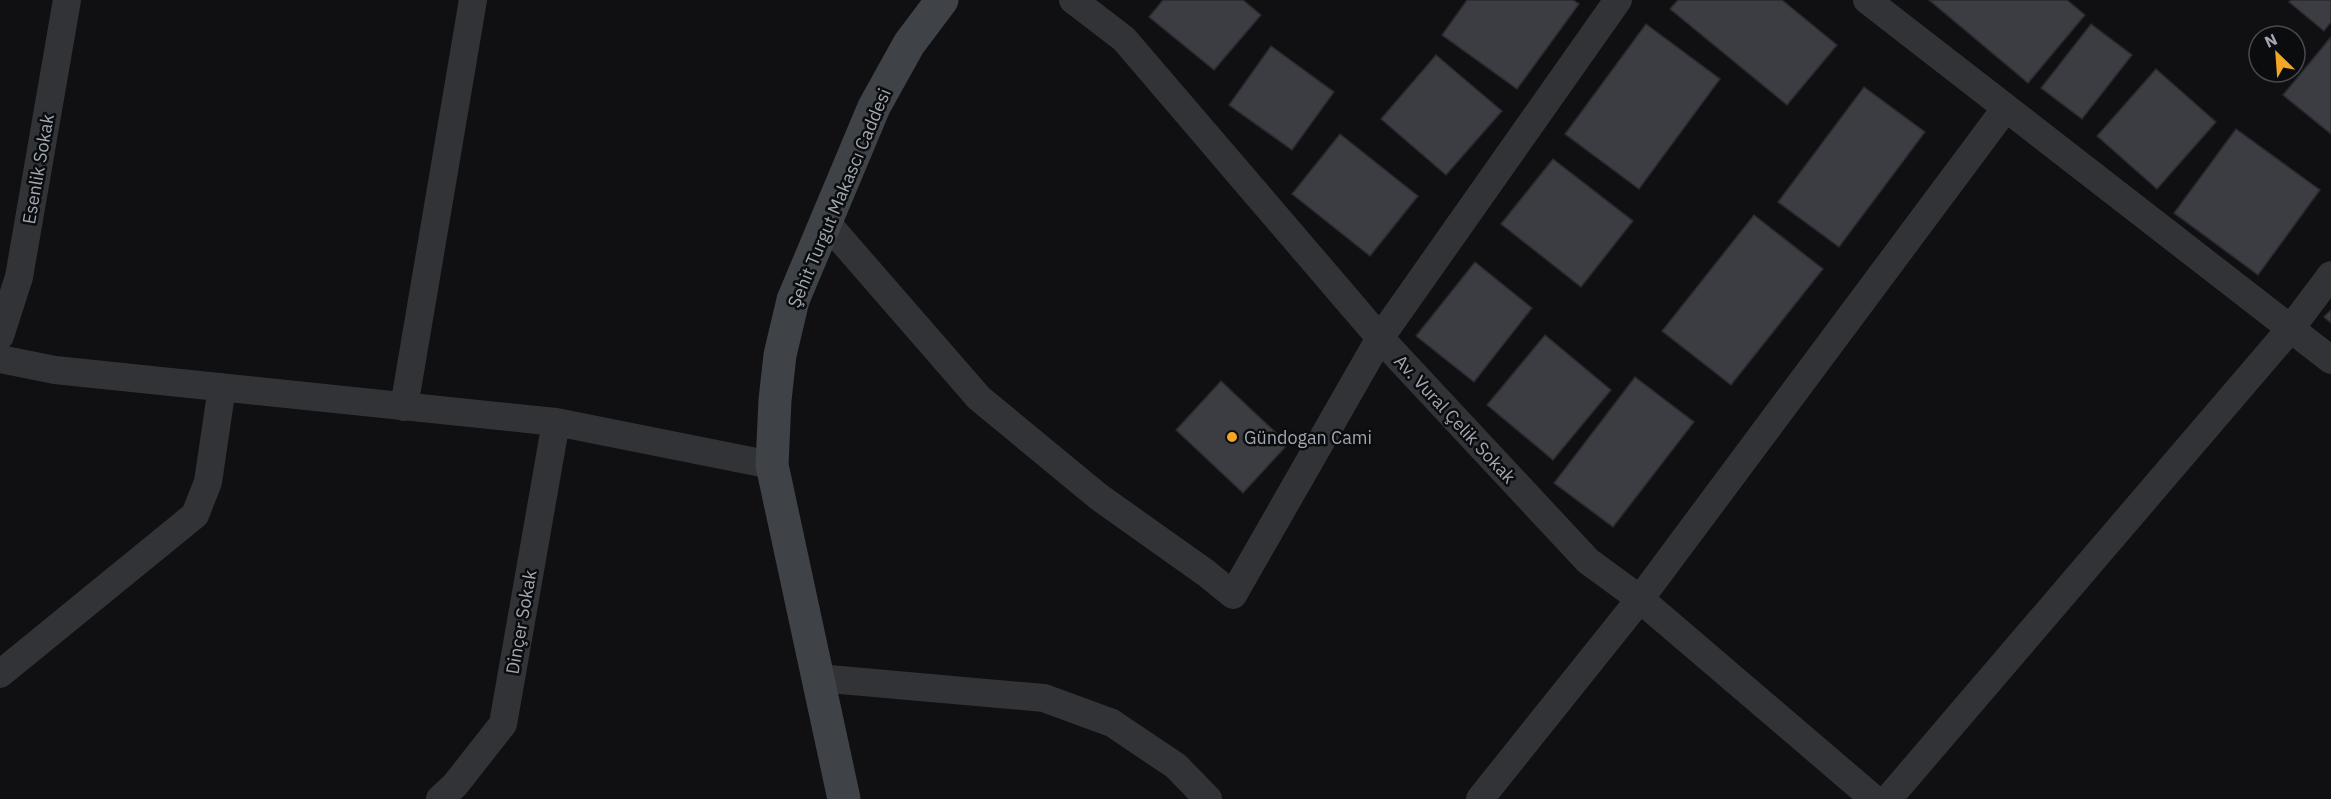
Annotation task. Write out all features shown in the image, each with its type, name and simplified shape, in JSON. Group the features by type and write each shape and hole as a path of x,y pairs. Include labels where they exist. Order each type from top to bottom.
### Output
{"street":[{"name":"Esenlik Sokak","path":"0,336 19,277 67,0"},
{"path":"404,407 473,0"},
{"name":"Şehit Turgut Makascı Caddesi","path":"844,799 772,465 780,355 793,300 874,108 909,44 942,0"},
{"name":"Av. Vural Çelik Sokak","path":"1073,0 1124,39 1380,338 1588,561 1640,599 1874,799"},
{"path":"825,221 979,398 1099,497 1206,573 1233,595 1380,338 1618,0"},
{"path":"1867,0 2331,360"},
{"path":"1480,799 1640,599 2005,109"},
{"path":"1888,799 2291,328 2331,275"},
{"path":"0,359 55,370 556,422 772,465"},
{"path":"0,674 195,515 208,482 222,387"},
{"name":"Dinçer Sokak","path":"440,799 455,784 503,724 556,422"},
{"path":"818,678 1044,698 1112,723 1176,766 1208,799"}],"building":[{"path":"1163,0 1243,0 1261,15 1214,70 1149,17"},
{"path":"1467,0 1573,0 1579,4 1517,89 1442,35"},
{"path":"1678,0 1782,0 1837,45 1787,105 1670,9"},
{"path":"1929,0 2067,0 2085,15 2028,83"},
{"path":"2291,0 2331,0 2331,22 2324,31 2289,2"},
{"path":"1646,24 1720,79 1639,189 1565,134"},
{"path":"2091,24 2132,55 2082,119 2041,88"},
{"path":"2331,37 2331,134 2283,95 2292,84 2307,84 2307,66"},
{"path":"1271,46 1334,92 1292,150 1229,105"},
{"path":"1436,55 1502,111 1446,175 1381,119"},
{"path":"2156,69 2216,122 2157,189 2097,136"},
{"path":"1864,87 1925,132 1839,247 1778,202"},
{"path":"2236,129 2320,190 2258,275 2174,213"},
{"path":"1340,134 1418,196 1370,256 1292,194"},
{"path":"1553,159 1633,221 1581,287 1501,224"},
{"path":"1754,215 1823,269 1731,385 1662,331"},
{"path":"1475,262 1532,308 1474,382 1416,336"},
{"path":"2331,310 2331,323 2324,317"},
{"path":"1545,335 1611,390 1553,460 1487,405"},
{"path":"1635,377 1694,422 1613,527 1554,483"},
{"name":"Gündogan Cami","path":"1221,381 1288,444 1243,493 1176,430"}],"place":[{"name":"Gündogan Cami","path":"1232,437"}]}
